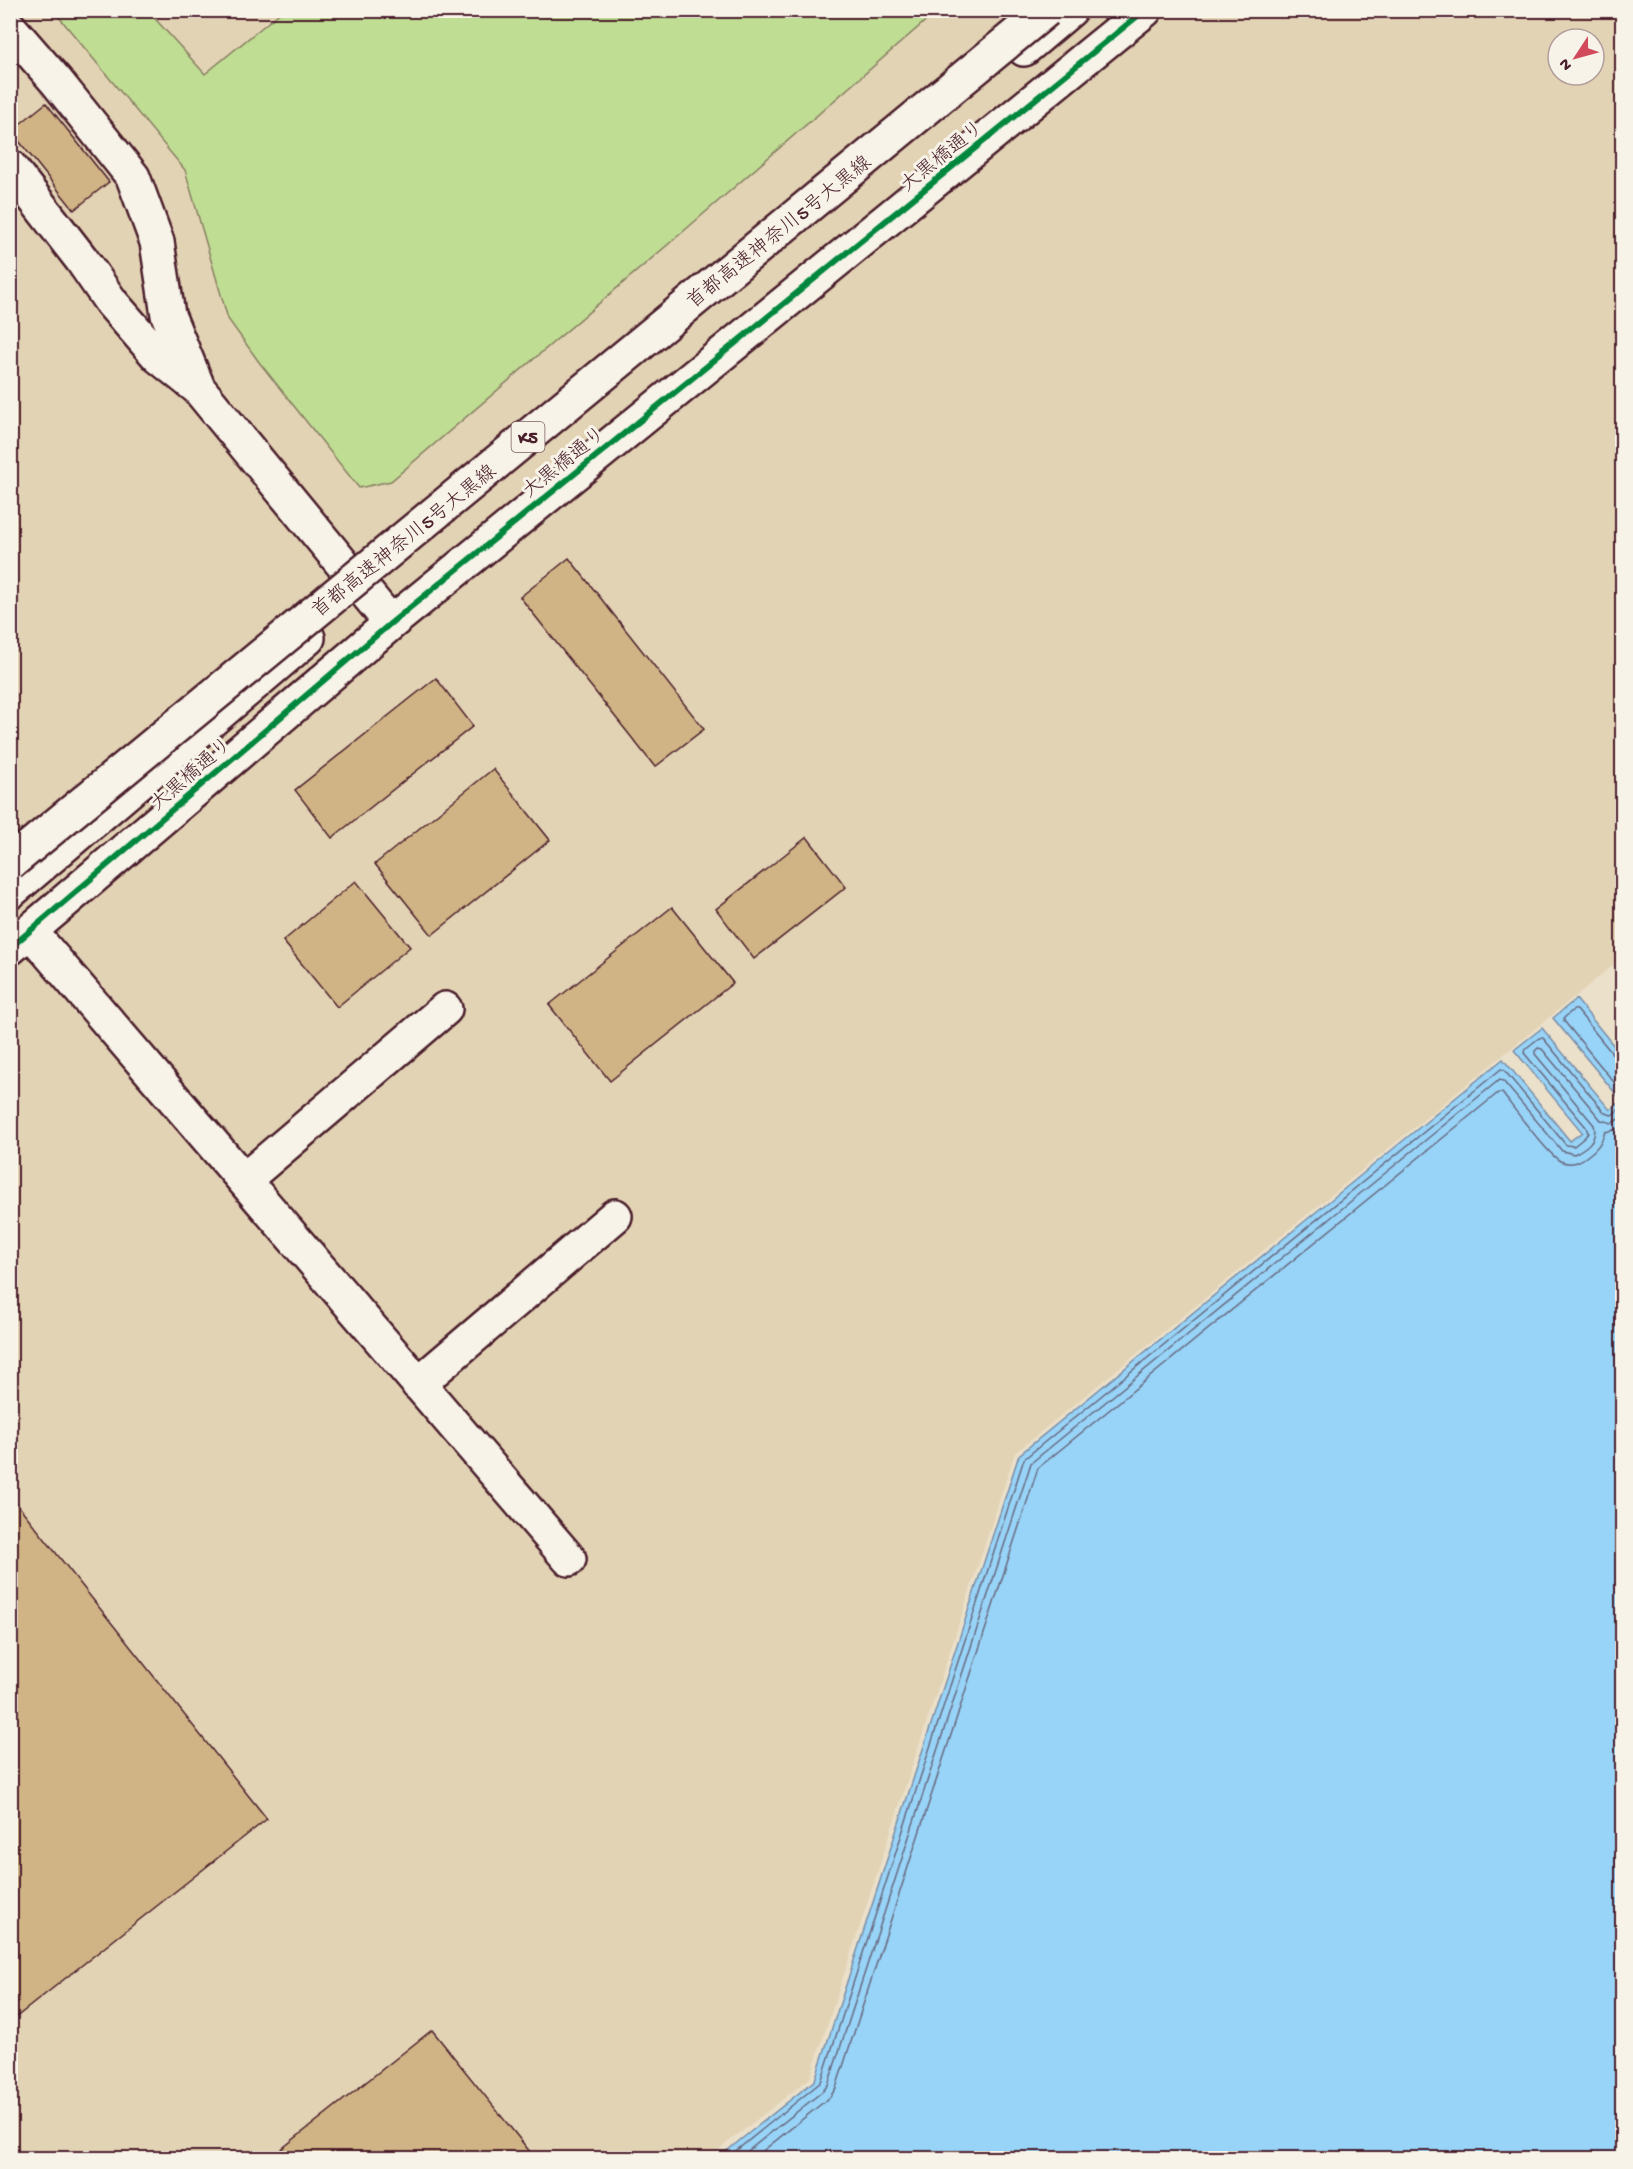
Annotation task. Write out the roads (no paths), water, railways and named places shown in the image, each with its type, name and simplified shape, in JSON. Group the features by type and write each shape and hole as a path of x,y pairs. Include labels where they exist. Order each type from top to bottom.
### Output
{"main road":[{"name":"首都高速神奈川5号大黒線","path":"10,838 1020,10"},
{"name":"首都高速神奈川5号大黒線","path":"10,863 1046,10"},
{"name":"大黒橋通り","path":"10,892 364,590 1070,10"},
{"name":"大黒橋通り","path":"20,939 391,623 1145,10"},
{"path":"10,28 57,82 133,177 157,242 168,315 198,388"},
{"path":"10,167 82,260 111,302 158,357 198,388 391,623"},
{"path":"20,939 244,1180 569,1559"},
{"path":"244,1180 445,1009"},
{"path":"418,1384 615,1216"}],"water":[{"path":"1576,999 1622,1056 1622,2158 718,2158 815,2080 1019,1455 1503,1059 1570,1141 1582,1132 1514,1050 1542,1028 1610,1110 1621,1100 1553,1018"}]}
